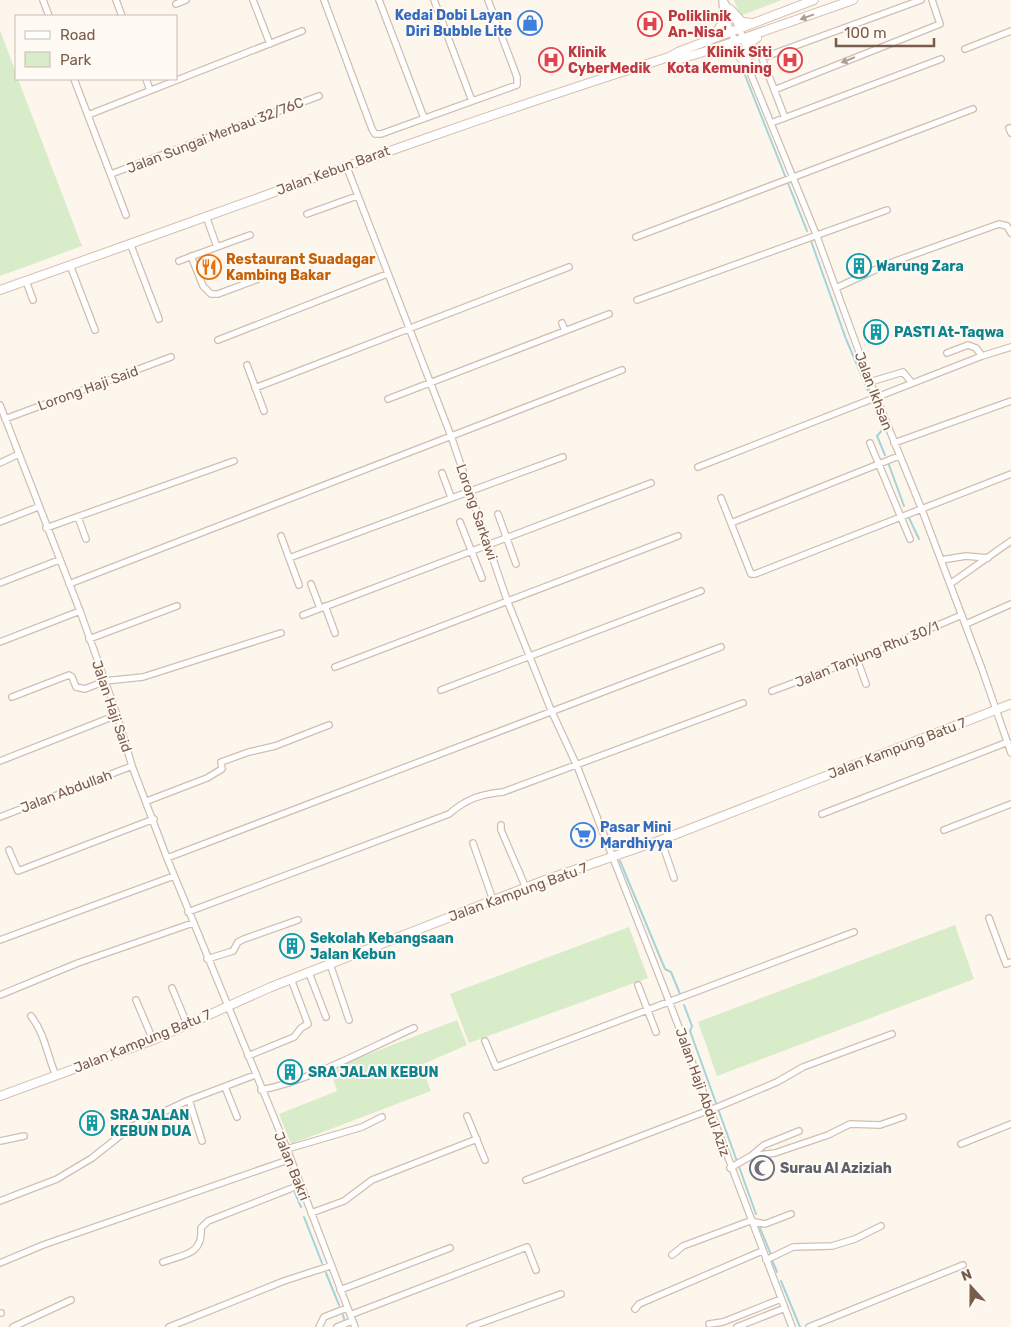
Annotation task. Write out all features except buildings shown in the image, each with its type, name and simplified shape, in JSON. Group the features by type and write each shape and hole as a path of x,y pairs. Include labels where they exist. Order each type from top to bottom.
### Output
{"main road":[{"name":"Jalan Kebun Barat","path":"0,290 346,165 542,97 669,57 814,0"},
{"path":"710,50 728,47 745,57 750,42 772,30 853,0"},
{"path":"711,39 721,28 726,10 742,22 757,22"},
{"name":"Jalan Kebun Barat","path":"669,57 680,59 772,30"},
{"name":"Jalan Kampung Batu 7","path":"0,1096 152,1040 228,1005 291,979 493,900 661,840 1011,704"}],"street":[{"path":"43,0 50,15"},
{"path":"116,0 122,15"},
{"path":"176,4 186,0"},
{"path":"253,0 270,44"},
{"path":"324,0 375,134 386,132 514,87 518,83 488,0"},
{"path":"379,0 424,118"},
{"path":"434,0 472,101"},
{"name":"Jalan Ikhsan","path":"723,0 771,123 788,179 816,234 870,382 874,399 922,510 966,624 1011,753"},
{"path":"785,118 762,60 764,57 921,0"},
{"path":"774,90 941,22 932,0"},
{"path":"178,79 302,31"},
{"path":"966,49 1011,31"},
{"path":"771,123 941,59"},
{"path":"74,80 126,215"},
{"path":"146,80 150,90"},
{"path":"88,115 176,80"},
{"name":"Jalan Sungai Merbau 32/76C","path":"111,174 320,96"},
{"path":"636,237 973,109"},
{"name":"Lorong Sarkawi","path":"346,165 451,436 468,491 507,600 551,710 577,766 612,858"},
{"path":"308,214 357,196"},
{"path":"637,300 887,210"},
{"path":"206,216 217,247"},
{"path":"836,288 890,263 999,224 1007,226 1011,233"},
{"path":"178,261 250,235"},
{"path":"130,243 159,319"},
{"path":"191,256 203,286 211,294 218,294 258,279"},
{"path":"70,265 95,330"},
{"path":"255,388 569,267"},
{"path":"218,340 387,274"},
{"path":"26,281 33,300"},
{"path":"388,398 609,314"},
{"path":"562,324 565,331"},
{"path":"947,353 968,344 976,348 982,356"},
{"path":"698,467 982,356 1011,347"},
{"name":"Lorong Haji Said","path":"5,419 171,357"},
{"path":"247,365 264,411"},
{"path":"69,584 622,370"},
{"path":"870,382 903,372 912,384"},
{"path":"894,443 1011,401"},
{"name":"Jalan Haji Said","path":"0,405 118,715 132,766 154,819 188,912 228,1005"},
{"path":"870,443 881,463 910,539"},
{"path":"0,462 19,454"},
{"path":"731,523 899,456"},
{"path":"289,558 451,497 563,458"},
{"path":"46,528 234,462"},
{"path":"442,473 451,497"},
{"path":"721,498 748,569 752,574 756,574 1011,474"},
{"path":"302,615 651,483"},
{"path":"0,522 38,508"},
{"path":"498,514 516,564"},
{"path":"78,517 86,539"},
{"path":"460,522 482,578"},
{"path":"281,536 299,585"},
{"path":"335,666 678,536"},
{"path":"950,584 1011,541"},
{"path":"941,560 966,556 988,558"},
{"path":"0,583 59,560"},
{"path":"311,584 335,633"},
{"path":"441,690 701,591"},
{"path":"966,624 1011,604"},
{"path":"89,639 178,606"},
{"path":"0,642 80,612"},
{"name":"Jalan Tanjung Rhu 30/1","path":"772,691 962,616"},
{"path":"12,697 69,675 79,688 143,676 281,633"},
{"path":"168,858 551,710 721,647"},
{"path":"857,659 866,684"},
{"path":"188,912 449,814 460,804 480,794 502,792 577,766 743,703"},
{"path":"0,761 118,715"},
{"path":"147,801 207,778 222,769 221,762 249,752 275,746 329,725"},
{"path":"822,814 1008,742"},
{"name":"Jalan Abdullah","path":"0,817 132,766"},
{"path":"944,830 1011,804"},
{"path":"9,850 18,871 154,819"},
{"path":"501,825 500,830 526,888"},
{"path":"661,840 674,878"},
{"path":"473,843 493,900"},
{"name":"Jalan Haji Abdul Aziz","path":"612,858 711,1109 750,1221 762,1251 770,1258 792,1327"},
{"path":"0,940 174,876"},
{"path":"989,918 1006,964 1011,962"},
{"path":"208,959 233,951 238,942 244,939 298,920"},
{"path":"0,994 78,963 193,923"},
{"path":"485,1041 496,1067 854,932"},
{"path":"330,964 349,1020"},
{"path":"309,973 326,1017"},
{"path":"248,1056 294,1037 301,1028 308,1024 291,979"},
{"path":"638,985 656,1032"},
{"path":"172,988 187,1024"},
{"path":"136,1000 152,1040"},
{"name":"Jalan Bakri","path":"228,1005 261,1090 287,1149 352,1321"},
{"path":"31,1016 45,1040 49,1059 56,1076"},
{"path":"261,1090 277,1087 307,1075 414,1028"},
{"path":"526,1180 720,1106 778,1082 804,1067 892,1034"},
{"path":"0,1201 58,1179 92,1158 131,1127 189,1100 255,1075"},
{"path":"225,1087 237,1117"},
{"path":"189,1100 202,1141"},
{"path":"468,1116 485,1160"},
{"path":"287,1149 362,1127 382,1117"},
{"path":"732,1166 751,1156 775,1153 828,1135 850,1124 880,1124 903,1117"},
{"path":"961,1144 1011,1124"},
{"path":"751,1156 764,1146 800,1132"},
{"path":"0,1141 24,1136"},
{"path":"311,1213 344,1200 372,1180 477,1139"},
{"path":"0,1263 43,1244 290,1159"},
{"path":"163,1262 196,1250 202,1241 201,1228 208,1221 300,1185"},
{"path":"672,1255 683,1246 750,1221 765,1224 791,1214"},
{"path":"770,1258 793,1246 832,1246 855,1239 881,1226"},
{"path":"337,1327 527,1247 536,1270"},
{"path":"340,1290 450,1248"},
{"path":"635,1309 639,1304 762,1251"},
{"path":"809,1327 963,1265"},
{"path":"169,1327 284,1281 330,1266"},
{"path":"470,1327 561,1294"},
{"path":"709,1324 723,1322 782,1298"},
{"path":"12,1327 71,1300"},
{"path":"319,1327 324,1317 347,1308"},
{"path":"737,1327 785,1308"}],"green space":[{"path":"734,0 782,0 740,16"},
{"path":"0,30 15,70 15,80 18,80 82,246 0,276"},
{"path":"955,925 974,979 717,1076 698,1022"},
{"path":"629,927 648,978 469,1043 450,994"},
{"path":"457,1020 467,1045 421,1065 431,1091 291,1144 279,1114 337,1091 330,1069"}],"waterway":[{"path":"739,60 807,231"},
{"path":"811,241 846,339 884,428 877,436 885,455"},
{"path":"889,465 904,506"},
{"path":"909,518 919,539"},
{"path":"620,861 665,969 671,972 680,994"},
{"path":"684,1005 692,1026 690,1031 756,1214"},
{"path":"295,1193 301,1207"},
{"path":"304,1217 322,1263"},
{"path":"760,1228 771,1255"},
{"path":"772,1260 777,1272"},
{"path":"326,1273 339,1305"},
{"path":"781,1281 800,1327"},
{"path":"343,1315 344,1319"}],"place":[{"name":"Kedai Dobi Layan Diri Bubble Lite","path":"530,23"},
{"name":"Poliklinik An-Nisa'","path":"650,24"},
{"name":"Klinik CyberMedik","path":"551,60"},
{"name":"Klinik Siti Kota Kemuning","path":"790,60"},
{"name":"Warung Zara","path":"859,266"},
{"name":"Restaurant Suadagar Kambing Bakar","path":"209,267"},
{"name":"PASTI At-Taqwa","path":"876,332"},
{"name":"Pasar Mini Mardhiyya","path":"583,835"},
{"name":"Sekolah Kebangsaan Jalan Kebun","path":"292,946"},
{"name":"SRA JALAN KEBUN","path":"290,1072"},
{"name":"SRA JALAN KEBUN DUA","path":"92,1123"},
{"name":"Surau Al Aziziah","path":"762,1168"}]}
